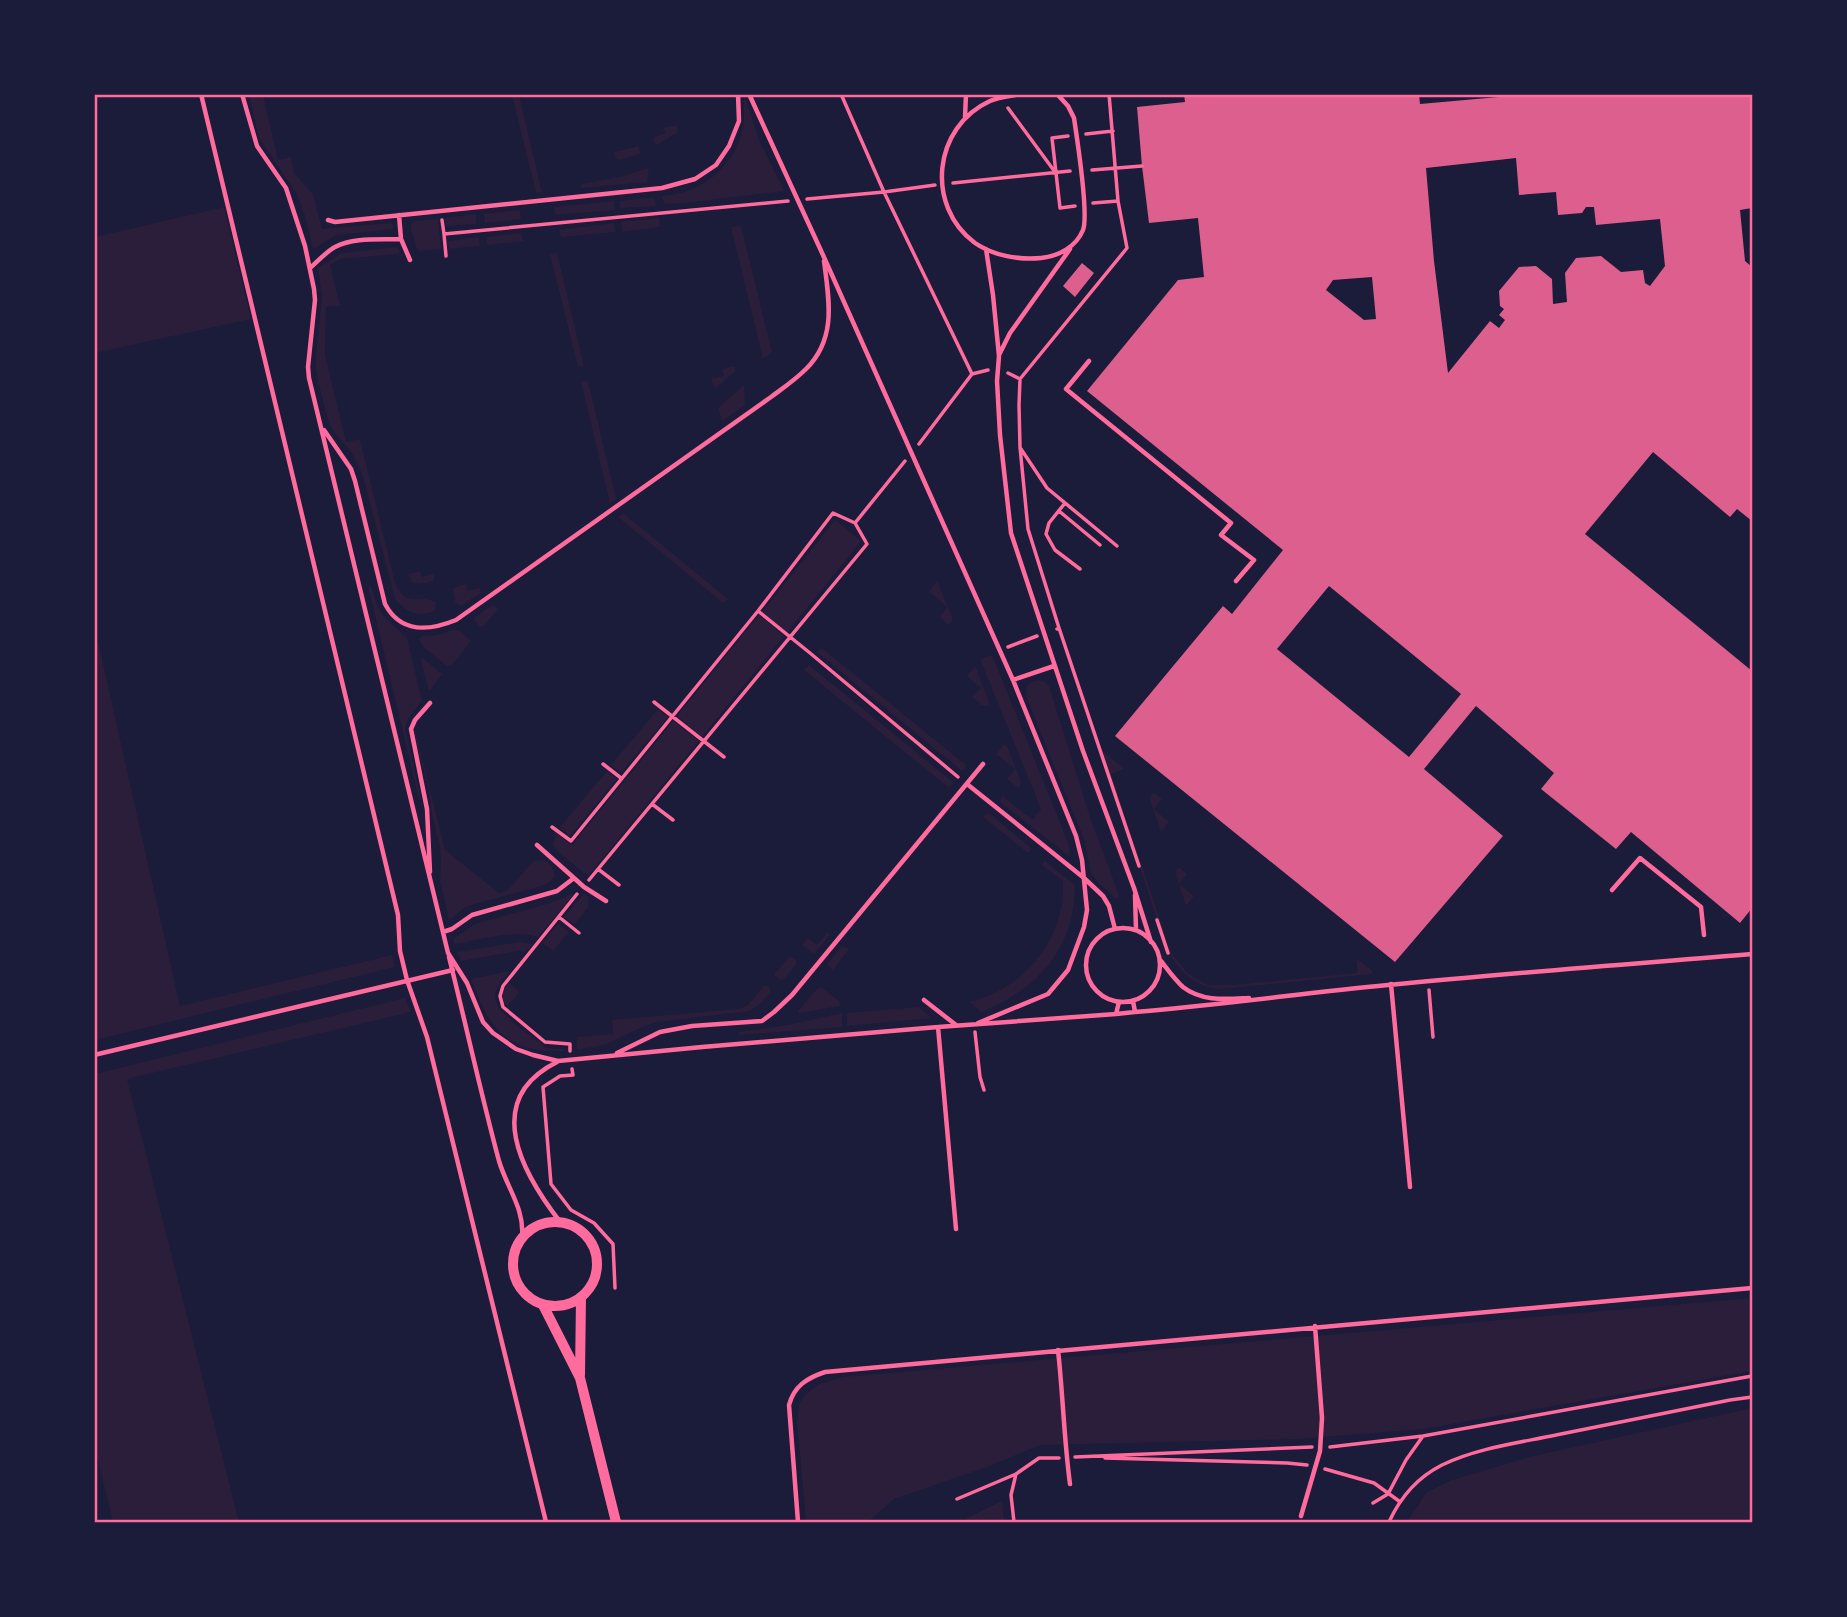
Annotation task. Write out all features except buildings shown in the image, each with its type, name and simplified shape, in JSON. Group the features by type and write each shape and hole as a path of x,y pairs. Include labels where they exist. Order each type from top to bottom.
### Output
{"street":[{"path":"546,1223 561,1223 575,1227 586,1236 594,1247 597,1261 596,1275 581,1297 569,1304 556,1306 543,1304 521,1289 513,1264 515,1251 522,1238 533,1228 546,1223"},
{"path":"580,1378 581,1297"},
{"path":"543,1304 580,1378 616,1522"}],"lane":[{"path":"201,94 395,902 400,951 407,980 427,1037 546,1522"},
{"path":"242,94 257,146 286,188 305,246 315,300 309,378 500,1165 519,1208 522,1238"},
{"path":"328,220 335,222 662,188 695,179 716,165 729,146 738,121 738,94"},
{"path":"749,94 1013,680 1076,836 1082,860 1087,910 1084,927 1068,970 1048,994 974,1025"},
{"path":"965,117 966,94"},
{"path":"1021,94 990,101 965,117 949,142 942,172 942,184 949,209 964,233 975,242 986,249 1013,258 1043,258 1072,247"},
{"path":"999,356 1010,333 1083,230 1085,219 1074,118 1057,94"},
{"path":"399,215 401,239 410,260"},
{"path":"310,268 328,251 351,241 401,239"},
{"path":"986,249 999,356 997,381 1000,435 1011,533 1083,751 1151,942"},
{"path":"322,427 351,469 385,604 398,619 418,629 442,626 465,614 804,371 821,350 829,321 823,255"},
{"path":"1089,361 1066,389 1231,523 1221,535 1254,560 1236,581"},
{"path":"1013,680 1054,666"},
{"path":"430,703 411,729 427,809 431,883"},
{"path":"613,1055 660,1032 692,1026 762,1021 774,1012 792,995 983,764"},
{"path":"967,784 1084,878 1102,896 1115,929"},
{"path":"537,845 584,887 606,901"},
{"path":"1612,890 1640,858 1701,907 1704,935"},
{"path":"443,932 472,915 556,891 574,878"},
{"path":"1134,888 1136,930"},
{"path":"1115,929 1136,930 1157,950 1160,971 1157,981 1143,997 1133,1001 1107,999 1097,993 1090,984 1085,961 1089,950 1095,940 1104,933 1115,929"},
{"path":"448,953 467,983 483,1022 493,1033 516,1049 558,1061 956,1025 1116,1014 1391,984 1752,954"},
{"path":"1160,960 1182,986 1203,997 1268,998"},
{"path":"94,1055 453,971"},
{"path":"1391,984 1410,1188"},
{"path":"925,1000 956,1025"},
{"path":"1133,1001 1136,1012"},
{"path":"1116,1014 1119,1002"},
{"path":"938,1027 956,1229"},
{"path":"558,1061 540,1071 526,1085 519,1096 514,1117 523,1158 536,1190 561,1223"},
{"path":"798,1522 789,1405 792,1394 799,1385 825,1372 1752,1288"},
{"path":"1301,1516 1320,1447 1322,1418 1315,1326"},
{"path":"1058,1350 1070,1484"}],"path":[{"path":"841,94 884,192 972,374"},
{"path":"1109,94 1118,201 1128,248 1020,379 1018,405 1028,529 1140,869"},
{"path":"1000,98 1056,173"},
{"path":"827,198 942,184 1142,166"},
{"path":"444,234 770,202"},
{"path":"440,211 446,257"},
{"path":"930,430 972,374 998,368 1020,379"},
{"path":"1020,447 1046,488 1117,546"},
{"path":"855,523 893,475"},
{"path":"1065,503 1049,523 1046,534 1055,550 1080,569"},
{"path":"1059,511 1100,545"},
{"path":"552,827 571,841 758,611 833,513 855,523 867,544 598,869 500,992 503,1007 545,1042 570,1044 573,1075 560,1076 543,1087 551,1184 570,1210 594,1223 613,1244 615,1287"},
{"path":"758,611 967,784"},
{"path":"999,650 1059,628"},
{"path":"654,702 724,757"},
{"path":"603,764 621,778"},
{"path":"652,804 673,820"},
{"path":"598,869 619,885"},
{"path":"559,917 579,933"},
{"path":"1157,920 1170,958"},
{"path":"1428,982 1433,1037"},
{"path":"974,1025 980,1077 985,1090"},
{"path":"957,1499 1016,1475 1039,1458 1344,1446 1423,1436 1752,1376"},
{"path":"1389,1522 1399,1502 1422,1477 1442,1465 1472,1454 1752,1397"},
{"path":"1373,1503 1388,1494 1406,1460 1423,1436"},
{"path":"1066,1457 1315,1466 1374,1483 1399,1502"},
{"path":"1014,1522 1011,1495 1016,1475"}],"shaded area":[{"path":"249,95 263,95 278,160 291,157 294,173 313,194 322,229 391,223 393,229 336,235 313,249 297,194 259,138"},
{"path":"512,95 519,95 542,192 536,193"},
{"path":"744,95 760,142 784,191 664,204 662,196 690,190 703,184 725,165 733,154 743,127"},
{"path":"677,125 677,133 655,144 653,137 665,134 664,128"},
{"path":"639,146 640,154 616,159 614,152"},
{"path":"649,168 647,182 581,188 581,184"},
{"path":"655,197 656,206 620,208 620,201"},
{"path":"614,201 615,210 555,215 554,207"},
{"path":"224,207 251,319 95,353 95,237"},
{"path":"520,210 521,219 485,223 484,214"},
{"path":"476,214 476,224 446,226 445,218"},
{"path":"659,218 660,227 622,232 621,222"},
{"path":"438,219 441,249 420,251 417,249 411,224"},
{"path":"614,223 615,232 561,237 559,230"},
{"path":"741,226 772,352 763,359 731,227"},
{"path":"521,233 523,241 487,245 487,237"},
{"path":"479,237 480,246 449,249 448,241"},
{"path":"397,247 400,251 397,254 341,259 330,265 340,306 326,306 325,355 346,442 360,439 395,583 404,596 428,599 436,604 434,611 423,614 408,610 395,599 363,476 352,453 329,423 316,369 322,297 318,268 342,253"},
{"path":"557,253 584,366 578,367 550,254"},
{"path":"735,366 735,371 714,387 711,379 724,376 722,369"},
{"path":"588,381 616,499 610,503 581,382"},
{"path":"744,385 745,405 722,421 718,408"},
{"path":"623,513 728,599 723,603 618,517"},
{"path":"835,520 861,541 787,633 762,612"},
{"path":"420,571 422,577 434,574 434,580 422,584 412,581 408,574"},
{"path":"937,581 953,619 951,623 947,624 940,617 947,607 929,591"},
{"path":"466,584 467,591 480,588 481,593 459,605 455,602 453,588"},
{"path":"371,586 383,616 407,638 422,701 409,717 405,728 421,800 369,590"},
{"path":"492,605 497,607 497,610 484,626 480,627 473,619"},
{"path":"759,615 784,636 702,737 677,716"},
{"path":"95,628 180,1006 392,955 395,967 95,1040"},
{"path":"460,631 471,641 453,664 447,666 423,647 419,639 422,636"},
{"path":"822,648 967,766 962,771 817,652"},
{"path":"992,655 1064,832 1070,849 1069,856 1000,802 1003,796 1032,820 1041,809 980,659"},
{"path":"421,659 442,674 430,690"},
{"path":"809,665 954,783 949,788 804,670"},
{"path":"975,666 989,702 988,706 972,697 981,688 967,676"},
{"path":"1038,680 1049,686 1118,898 1091,873 1084,839 1026,697 1027,686"},
{"path":"658,709 668,717 621,773 611,765"},
{"path":"673,721 699,741 588,876 556,850 553,845 556,833 572,845"},
{"path":"416,734 445,850 499,893 512,886 528,866 540,860 553,868 554,877 551,881 545,885 471,905 449,920 440,880 440,847"},
{"path":"1004,744 1021,782 1020,787 1007,779 1015,769 996,754"},
{"path":"1101,749 1124,769 1111,774 1171,952 1187,973 1207,985 1233,985 1357,973 1357,959 1373,971 1372,974 1221,989 1201,984 1185,974 1173,959 1164,941"},
{"path":"607,771 617,779 570,836 560,827"},
{"path":"1151,794 1162,799 1154,809 1169,822 1161,832 1150,800"},
{"path":"988,812 1032,849 1028,853 983,817"},
{"path":"1045,861 1075,885 1068,929 1060,947 1036,979 1001,1003 981,1012 969,1002 1007,986 1024,973 1038,958 1057,923 1063,881 1043,866"},
{"path":"1177,868 1187,874 1179,884 1194,896 1186,906 1175,872"},
{"path":"575,893 538,937 519,934 455,944 453,939 475,924 547,904"},
{"path":"584,893 588,897 588,907 575,924 564,917"},
{"path":"558,924 569,932 553,951 542,943"},
{"path":"828,932 829,936 815,953 802,945 808,938 817,945"},
{"path":"520,942 533,944 525,952 461,961 457,952"},
{"path":"842,946 849,949 833,970 828,963"},
{"path":"790,956 796,960 796,965 781,980 775,973"},
{"path":"510,971 495,995 500,1009 545,1048 564,1051 528,1048 503,1035 493,1024 471,979"},
{"path":"509,983 520,992 507,1006 503,994"},
{"path":"764,986 770,988 770,993 750,1011 657,1022 604,1045 577,1050 577,1037 613,1034 612,1020 738,1009 747,1006"},
{"path":"821,987 839,1001 840,1006 799,1013 798,1011"},
{"path":"405,998 411,1012 127,1079 239,1522 113,1522 94,1444 95,1074"},
{"path":"919,1007 931,1018 847,1026 847,1013"},
{"path":"842,1013 842,1027 739,1035 739,1032"},
{"path":"1752,1298 1752,1371 1423,1429 1298,1439 1040,1445 990,1466 894,1499 868,1522 806,1522 797,1421 799,1404 805,1395 819,1384 844,1377"},
{"path":"1752,1408 1752,1522 1407,1522 1426,1493 1452,1480 1529,1457"},
{"path":"1002,1501 1004,1522 967,1522 967,1518"}]}
